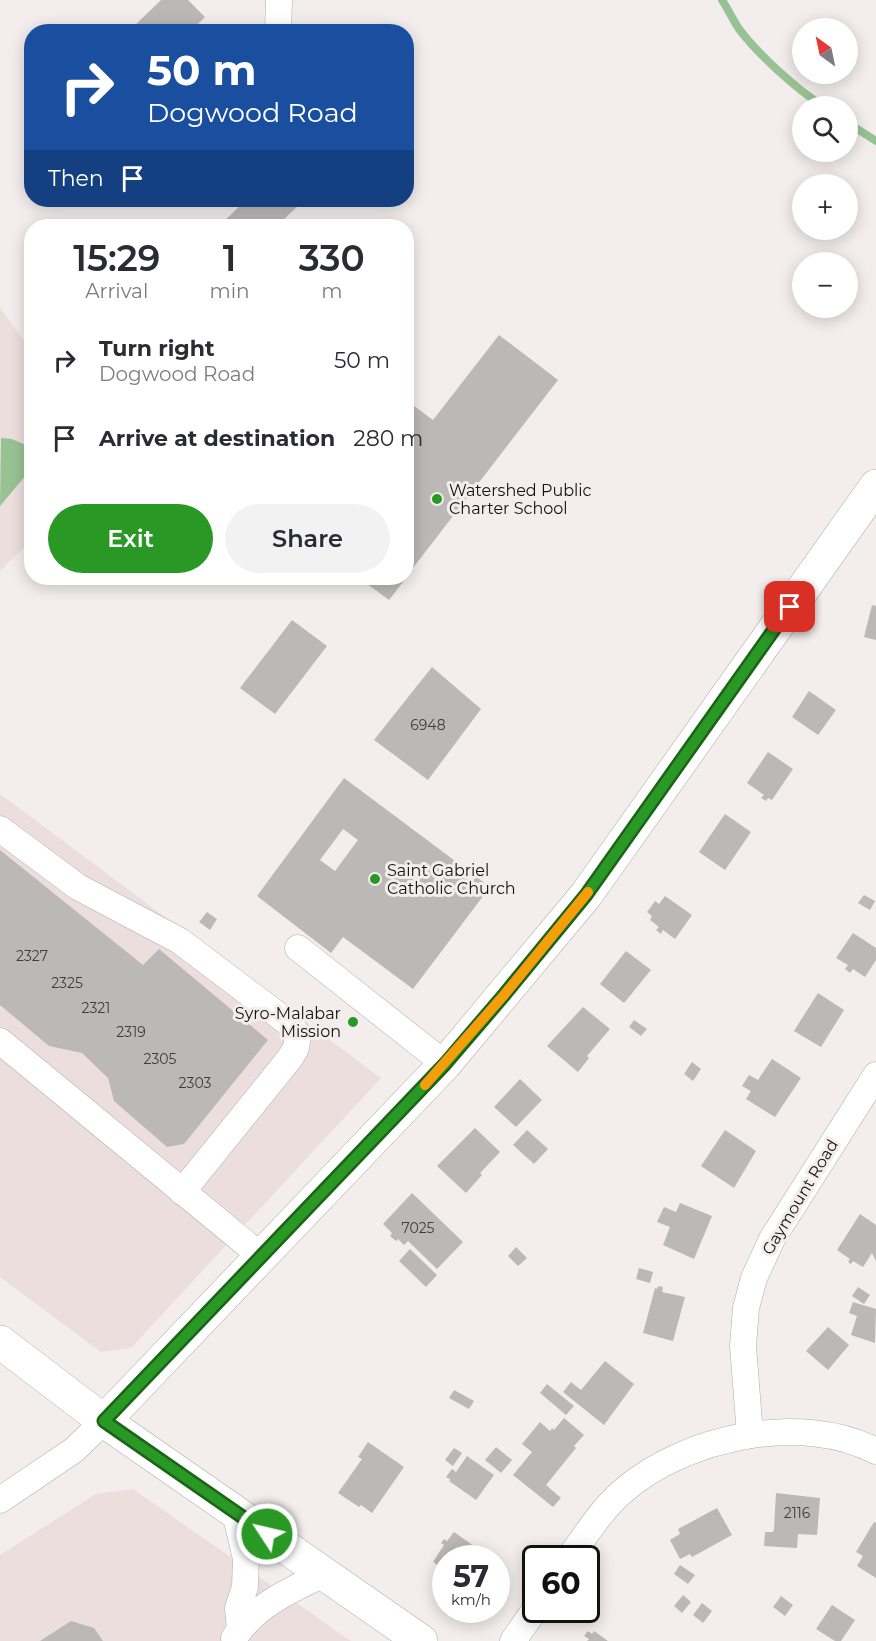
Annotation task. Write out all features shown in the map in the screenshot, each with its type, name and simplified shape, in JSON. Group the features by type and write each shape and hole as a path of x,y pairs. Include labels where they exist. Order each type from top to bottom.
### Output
{"main road":[{"path":"104,1421 445,1064 586,895 871,504"},
{"path":"0,1342 104,1421 421,1641"}],"street":[{"path":"278,24 279,0"},
{"path":"0,829 78,887 180,941 290,1024 298,1035 296,1048 290,1058 182,1192"},
{"path":"298,948 445,1064"},
{"path":"0,1041 261,1256"},
{"name":"Gaymount Road","path":"750,1435 743,1346 746,1308 754,1278 772,1239 876,1075"},
{"path":"0,1500 74,1450 104,1421"},
{"path":"578,1545 597,1519 623,1491 652,1469 681,1454 750,1435 800,1433 836,1437 876,1451"},
{"path":"234,1512 246,1559 245,1587 238,1608 244,1637"},
{"path":"244,1637 268,1603 324,1574"},
{"path":"513,1641 526,1623"}],"shaded area":[{"path":"0,308 24,341 24,548 0,571"},
{"path":"1,438 12,439 24,444 24,478 0,506"},
{"path":"0,794 381,1078 131,1348 101,1352 0,1277"},
{"path":"133,1489 351,1641 0,1641 0,1555 96,1494"}],"building":[{"path":"161,0 188,0 205,17 198,24 136,24"},
{"path":"239,207 297,207 284,219 226,219"},
{"name":"Watershed Public Charter School","path":"499,335 558,380 414,567 414,406 433,420"},
{"path":"369,585 401,585 389,600"},
{"path":"872,605 876,606 876,640 864,637"},
{"path":"292,620 327,646 275,714 240,688"},
{"path":"432,667 481,709 428,780 374,740"},
{"path":"809,691 836,710 818,735 792,717"},
{"path":"768,752 793,769 772,800 768,798 766,801 761,798 764,795 747,783"},
{"name":"Saint Gabriel Catholic Church","path":"344,778 490,887 413,989 343,937 331,953 257,896","holes":["343,829 358,840 335,871 320,860"]},
{"path":"725,814 751,832 725,870 699,852"},
{"path":"0,850 143,965 159,949 268,1040 184,1144 167,1147 114,1101 108,1078 82,1053 49,1046 0,1005"},
{"path":"864,895 875,901 870,910 858,903"},
{"path":"665,896 692,915 675,939 663,930 661,934 656,930 659,927 650,920 652,916 647,912 655,901 659,904"},
{"path":"207,912 217,919 210,930 199,922"},
{"path":"853,933 876,948 876,960 865,977 853,969 850,973 845,969 848,965 836,958"},
{"path":"626,951 651,970 624,1003 600,984"},
{"path":"818,993 844,1010 821,1047 794,1031"},
{"path":"583,1007 610,1029 587,1056 589,1058 578,1072 547,1046"},
{"path":"634,1020 647,1029 641,1036 629,1027"},
{"path":"772,1059 801,1078 775,1117 746,1099 751,1091 742,1086 749,1075 758,1080"},
{"path":"692,1062 701,1069 693,1081 684,1074"},
{"path":"520,1079 542,1100 516,1127 494,1107"},
{"path":"475,1128 500,1152 480,1173 482,1175 466,1193 437,1166"},
{"path":"527,1130 548,1149 534,1164 513,1145"},
{"path":"725,1130 756,1151 734,1188 701,1166"},
{"path":"412,1193 463,1242 437,1269 408,1241 404,1245 398,1239 396,1241 390,1236 392,1233 383,1224"},
{"path":"680,1203 712,1216 694,1259 663,1245 670,1227 657,1222 664,1207 676,1212"},
{"path":"860,1214 876,1225 876,1261 872,1253 863,1267 853,1261 851,1264 848,1262 850,1259 837,1250"},
{"path":"516,1247 527,1258 518,1266 508,1256"},
{"path":"410,1249 437,1275 426,1287 399,1261"},
{"path":"639,1268 653,1272 650,1283 636,1279"},
{"path":"658,1286 663,1287 662,1292 685,1297 673,1341 643,1333 655,1288 657,1289"},
{"path":"858,1287 870,1295 864,1304 852,1296"},
{"path":"853,1302 876,1309 875,1343 851,1335 857,1316 849,1313"},
{"path":"828,1327 849,1345 828,1370 806,1351"},
{"path":"605,1361 634,1384 604,1425 563,1392 571,1382 581,1390"},
{"path":"547,1384 574,1406 566,1415 540,1393"},
{"path":"454,1390 474,1401 469,1409 449,1398"},
{"path":"564,1418 584,1435 546,1485 561,1498 553,1507 513,1475 532,1452 522,1444 540,1422 550,1431 552,1428 554,1430"},
{"path":"368,1442 404,1467 372,1513 338,1493 362,1459 358,1457"},
{"path":"496,1447 512,1460 501,1473 485,1460"},
{"path":"454,1448 462,1453 453,1466 445,1460"},
{"path":"467,1456 494,1475 476,1500 446,1477 452,1469 456,1472"},
{"path":"776,1493 820,1498 817,1535 798,1534 797,1548 764,1546 765,1532 773,1532 774,1529"},
{"path":"717,1508 732,1535 692,1557 690,1554 680,1559 670,1540 680,1534 678,1529"},
{"path":"874,1522 876,1523 876,1578 857,1566 863,1556 856,1552"},
{"path":"454,1532 472,1545 444,1545 441,1543 444,1539 447,1541"},
{"path":"680,1565 695,1575 688,1584 674,1574"},
{"path":"683,1595 691,1602 682,1613 674,1606"},
{"path":"781,1596 793,1605 785,1616 773,1607"},
{"path":"702,1603 712,1611 703,1623 693,1615"},
{"path":"832,1605 855,1620 841,1641 835,1641 816,1629"},
{"path":"71,1621 94,1628 103,1641 40,1641"},
{"path":"588,1631 592,1634 594,1631 608,1641 587,1641 589,1639 584,1636"}],"waterway":[{"path":"722,0 739,29 756,49 808,96"},
{"path":"858,129 876,141"}],"slow traffic":[{"path":"425,1085 504,995 588,892"}],"place":[{"name":"Watershed Public Charter School","path":"437,499"},
{"name":"Saint Gabriel Catholic Church","path":"375,879"},
{"name":"Syro-Malabar Mission","path":"353,1022"}],"route":[{"path":"267,1534 104,1421 445,1064 504,995 586,895 790,607"}]}
